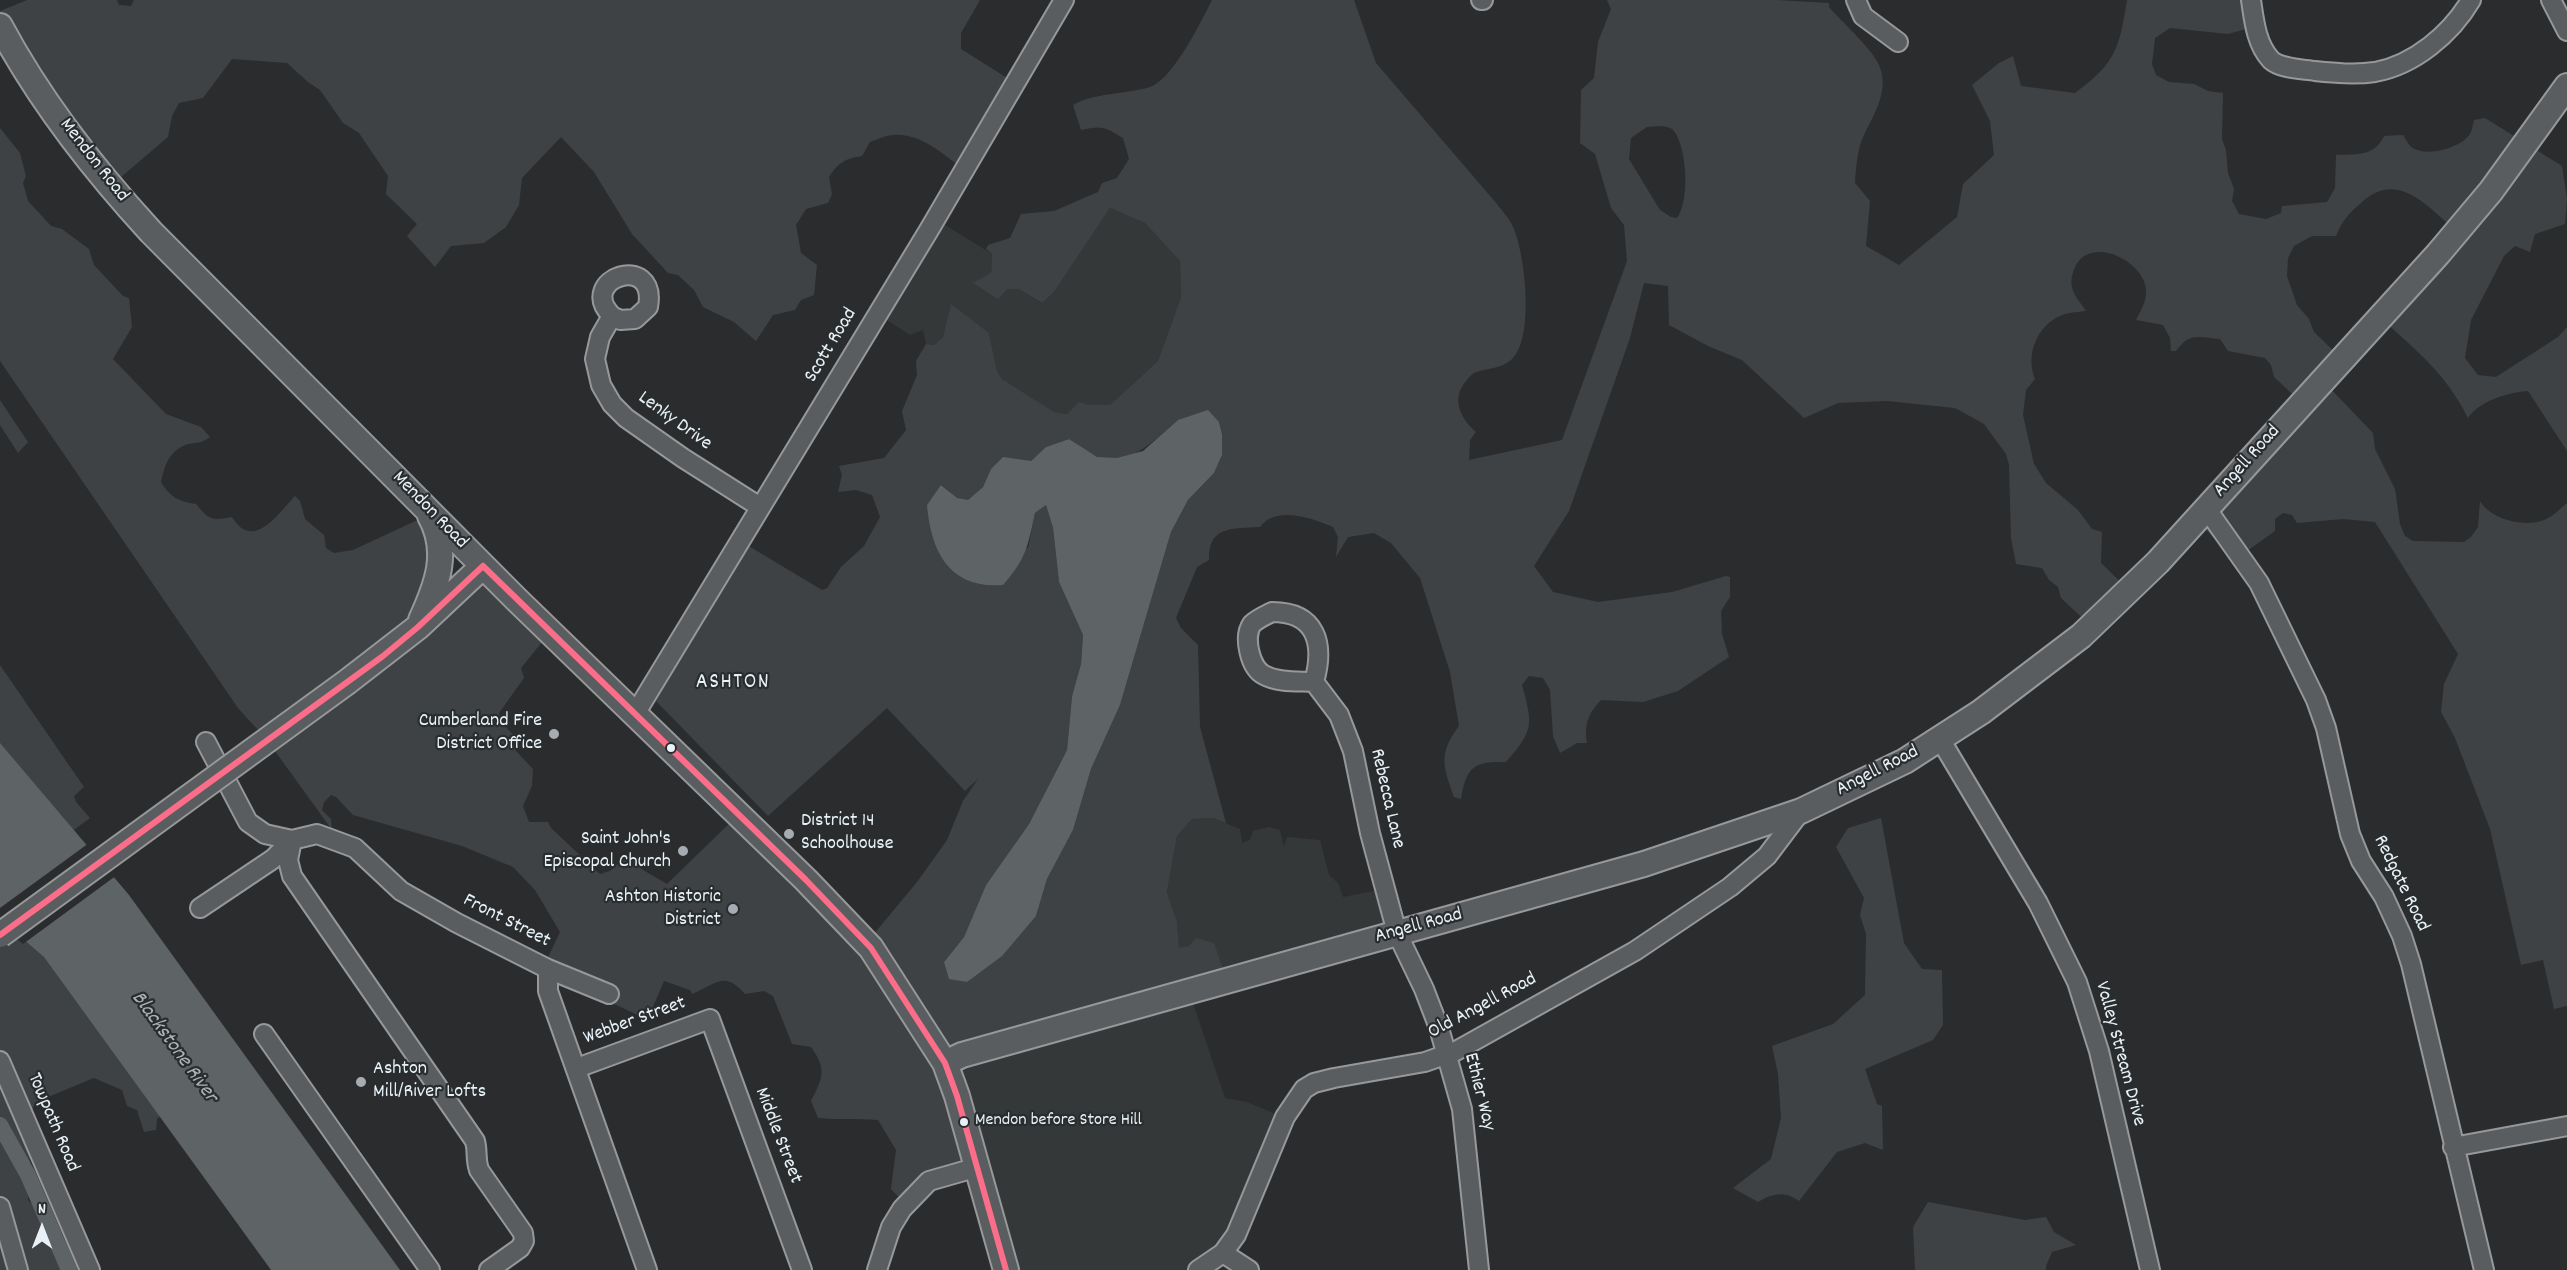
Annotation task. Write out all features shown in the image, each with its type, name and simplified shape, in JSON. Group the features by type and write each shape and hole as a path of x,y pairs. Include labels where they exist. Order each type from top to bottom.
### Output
{"main road":[{"name":"Mendon Road","path":"0,26 19,60 64,126 135,214 483,566 806,880 871,948 945,1063 978,1167 1006,1270"},
{"name":"Angell Road","path":"945,1063 962,1055 1084,1019 1644,864 1801,811 1905,761 2028,677 2081,636 2158,562 2492,192 2567,86"},
{"path":"418,627 436,585 442,555 437,530 421,502"},
{"path":"0,935 347,682 418,627 483,566"}],"street":[{"name":"Scott Road","path":"635,714 929,230 1064,0"},
{"path":"1856,0 1863,16 1898,42"},
{"path":"2251,0 2256,31 2271,60 2280,65 2313,71 2349,74 2376,72 2402,63 2428,47 2461,17 2471,0"},
{"path":"2551,0 2567,31"},
{"name":"Lenky Drive","path":"612,316 600,337 595,359 601,385 612,404 626,418 673,451 760,507"},
{"name":"Redgate Road","path":"2206,508 2263,590 2316,700 2326,728 2350,834 2361,861 2384,897 2402,936 2411,964 2484,1270"},
{"path":"1272,612 1288,612 1306,619 1315,636 1318,652 1314,682 1278,680 1262,674 1253,662 1250,648 1249,633 1254,622 1272,612"},
{"name":"Rebecca Lane","path":"1314,682 1339,715 1353,751 1370,833 1397,933"},
{"name":"Valley Stream Drive","path":"1940,739 2038,903 2077,982 2099,1051 2150,1270"},
{"name":"Front Street","path":"206,742 248,822 265,834 292,840 317,834 355,848 401,891 548,969 548,991 647,1270"},
{"name":"Old Angell Road","path":"1198,1270 1223,1253 1240,1224 1285,1117 1304,1089 1314,1083 1334,1078 1425,1062 1445,1055 1635,951 1730,887 1767,856 1801,811"},
{"path":"200,908 273,859 292,840"},
{"path":"292,840 288,860 292,876 475,1141 477,1148 475,1159 480,1170 522,1233 524,1241 520,1248 489,1270"},
{"name":"Ethier Way","path":"1397,933 1439,1028 1464,1119 1479,1270"},
{"path":"548,969 609,994"},
{"name":"Webber Street","path":"577,1068 710,1019"},
{"name":"Middle Street","path":"710,1019 802,1270"},
{"path":"264,1034 430,1270"},
{"name":"Towpath Road","path":"0,1060 90,1270"},
{"path":"2454,1148 2567,1126"},
{"path":"877,1270 891,1227 902,1209 929,1181 978,1167"},
{"path":"0,1207 18,1270"},
{"path":"1223,1253 1249,1270"}],"shaded area":[{"path":"27,0 117,0 119,5 131,6 134,0 980,0 961,33 961,49 1012,81 963,169 922,141 904,135 885,136 870,142 862,156 851,158 836,168 829,177 832,194 828,203 806,209 796,225 801,253 817,265 814,295 801,300 795,310 773,315 756,341 734,322 703,307 694,290 678,275 668,273 632,234 594,172 561,137 522,178 519,205 506,227 484,243 451,246 435,267 407,236 417,224 386,194 388,176 359,133 343,123 320,90 287,63 232,59 203,98 179,103 172,116 168,137 107,189 0,26 0,11"},
{"path":"1212,0 1354,0 1376,63 1510,221 1517,239 1524,272 1526,310 1524,327 1521,342 1512,359 1503,365 1474,373 1461,388 1459,408 1466,421 1476,432 1470,440 1469,460 1562,440 1627,261 1624,225 1611,208 1595,154 1580,143 1581,90 1594,78 1598,42 1611,9 1607,0 1776,0 1829,3 1829,7 1874,56 1882,73 1880,101 1861,142 1855,183 1870,201 1866,246 1899,265 1957,217 1963,184 1994,155 1990,121 1972,85 1999,63 2013,56 2021,86 2075,93 2099,73 2113,54 2118,43 2127,0 2249,0 2253,27 2228,34 2170,28 2155,38 2152,64 2156,75 2169,82 2194,84 2208,91 2223,93 2222,139 2226,150 2228,173 2234,189 2232,201 2239,214 2266,219 2281,213 2282,206 2327,202 2335,188 2336,155 2364,153 2375,148 2384,136 2403,135 2411,147 2417,150 2425,152 2442,150 2465,139 2470,134 2474,120 2485,118 2562,166 2567,199 2565,224 2535,234 2530,252 2515,246 2504,256 2471,320 2465,358 2478,375 2496,377 2558,337 2567,327 2567,451 2528,391 2495,398 2479,407 2468,418 2441,376 2383,320 2455,230 2411,195 2399,190 2374,193 2349,214 2336,236 2312,236 2294,246 2288,258 2287,276 2297,305 2309,319 2314,332 2343,360 2326,384 2373,433 2375,449 2395,489 2400,524 2405,536 2413,541 2464,542 2478,527 2480,501 2491,513 2499,517 2527,523 2547,519 2567,503 2567,1006 2554,1009 2543,960 2521,965 2490,829 2455,738 2441,712 2444,684 2458,654 2375,522 2343,519 2297,523 2292,515 2283,513 2275,519 2275,531 2236,559 2233,559 2200,523 2304,405 2274,377 2271,365 2265,358 2228,351 2220,339 2190,338 2176,351 2171,351 2170,338 2163,325 2136,320 2146,298 2143,279 2127,261 2105,252 2084,257 2076,265 2073,273 2071,281 2073,290 2086,311 2065,314 2053,320 2040,333 2035,342 2031,360 2035,379 2026,390 2023,415 2034,464 2046,483 2078,510 2092,529 2102,532 2101,563 2131,592 2092,627 2061,598 2058,587 2049,580 2042,568 2016,564 2011,538 2009,465 2006,454 1984,424 1955,408 1887,401 1838,403 1804,418 1742,360 1708,346 1669,325 1668,286 1644,283 1630,338 1569,511 1534,566 1553,592 1598,602 1672,592 1726,576 1730,577 1730,597 1721,611 1722,634 1729,657 1678,691 1643,702 1601,700 1588,720 1587,743 1577,743 1560,753 1553,736 1550,690 1543,678 1529,676 1522,685 1528,709 1529,726 1522,742 1506,762 1486,763 1473,768 1466,780 1461,799 1454,797 1445,768 1445,753 1459,726 1450,672 1420,578 1391,543 1374,533 1348,537 1336,557 1338,537 1333,527 1295,515 1275,516 1260,527 1232,529 1218,535 1213,540 1209,560 1197,567 1176,618 1181,628 1198,645 1200,727 1226,823 1213,818 1192,819 1177,836 1167,892 1177,922 1179,948 1189,946 1196,938 1214,943 1228,984 946,1058 978,1178 958,1181 941,1187 908,1207 891,1189 896,1150 878,1120 818,1118 811,1101 822,1074 819,1061 811,1047 792,1044 773,996 764,991 745,994 738,987 726,981 720,981 692,994 690,990 664,981 649,1016 644,1018 542,970 560,932 535,890 513,867 462,846 353,815 336,797 331,795 324,802 322,810 331,819 332,830 267,740 238,708 0,361 0,128 20,153 26,176 23,183 28,201 51,226 62,229 89,249 94,265 123,296 129,298 132,327 113,359 166,414 201,427 210,437 202,442 183,446 170,457 161,482 172,495 185,502 196,504 211,518 232,517 240,527 248,531 265,526 295,496 300,501 305,519 324,535 326,548 334,553 353,550 424,517 450,608 492,577 547,636 521,668 524,678 499,713 502,723 518,740 515,750 533,769 532,786 523,806 529,822 548,822 551,828 600,874 610,871 631,852 639,867 667,884 736,817 863,947 917,882 947,840 963,801 978,779 965,791 887,708 768,816 656,701 747,545 822,590 827,588 841,567 864,546 880,517 872,495 856,490 838,492 842,475 839,466 884,458 906,430 902,411 917,375 916,361 926,344 934,345 943,337 951,304 989,333 997,371 1002,379 1054,412 1067,414 1079,402 1088,405 1110,405 1158,361 1181,297 1180,261 1145,223 1110,208 1054,292 1042,303 1019,289 1007,289 998,299 973,283 991,273 992,254 986,249 988,245 1010,238 1021,214 1054,211 1098,192 1102,183 1117,178 1129,159 1123,138 1103,128 1081,130 1073,105 1091,98 1140,90 1159,82 1177,62","holes":["1647,127 1669,127 1674,131 1682,149 1685,187 1684,200 1677,218 1660,210 1629,159 1631,138","1178,420 1219,422 1222,434 1222,455 1214,473 1188,500 1171,532 1120,705 1091,769 1073,830 1047,879 1036,916 967,982 944,962 964,937 986,885 1029,824 1067,750 1072,696 1081,664 1083,635 1059,582 1053,528 1046,505 1035,513 1028,548 927,505 942,485 957,499 968,500 983,487 991,469 1031,461 1046,447 1069,439 1097,457 1109,460 1120,459 1141,450"]},
{"path":"1110,208 1145,223 1180,260 1181,297 1158,361 1110,405 1088,405 1067,414 1053,412 1002,379 997,371 989,333 951,305 943,337 934,345 926,344 923,330 910,335 882,317 934,218 992,254 991,273 1007,289 1019,289 1041,303 1054,292"},
{"path":"0,400 28,442 18,453 0,425"},
{"path":"0,665 84,787 74,796 76,802 90,818 71,832 0,758"},
{"path":"1213,818 1240,829 1242,843 1250,840 1253,831 1269,827 1280,830 1284,847 1287,837 1320,840 1329,875 1338,883 1343,897 1383,889 1395,937 1237,983 1189,946 1179,949 1177,922 1167,892 1177,836 1192,819"},
{"path":"1881,818 1904,943 1922,969 1942,970 1943,1025 1933,1040 1865,1069 1877,1104 1882,1106 1883,1150 1865,1143 1837,1152 1799,1201 1779,1194 1758,1202 1733,1188 1771,1159 1781,1118 1778,1074 1772,1046 1833,1024 1865,995 1866,934 1860,915 1864,898 1836,847 1848,828"},
{"path":"0,900 165,1112 157,1119 156,1130 144,1132 137,1110 127,1106 122,1090 94,1078 36,1102 22,1132 32,1168 28,1200 42,1214 53,1234 63,1238 77,1255 100,1270 0,1270"},
{"path":"1191,997 1225,1098 1247,1102 1283,1117 1223,1252 1191,1270 1006,1270 946,1058"},
{"path":"1928,1202 2025,1220 2046,1217 2054,1232 2076,1245 2052,1252 2046,1270 1915,1270 1913,1227"}],"water":[{"path":"1208,410 1219,422 1222,434 1222,455 1214,473 1188,500 1171,532 1120,705 1091,769 1073,830 1047,879 1036,916 1002,956 967,982 949,979 944,962 964,937 986,885 1029,824 1067,750 1072,696 1081,664 1083,635 1059,582 1053,528 1046,505 1035,513 1025,552 1017,567 1003,585 985,585 969,581 947,564 933,538 927,505 941,485 957,498 968,500 983,487 991,469 1003,457 1031,461 1046,447 1069,439 1097,457 1117,458 1143,451 1178,420"},
{"name":"Blackstone River","path":"0,743 129,895 400,1270 271,1270 44,957 0,919"}],"pier":[{"path":"89,843 117,875 23,944 3,928 0,924 0,908"}],"waterway":[{"path":"0,1125 28,1175 69,1270"}],"transit line":[{"path":"483,566 806,880 871,948 945,1063 957,1096 1006,1270"},
{"path":"0,935 383,656 418,627 483,566"}],"place":[{"name":"Cumberland Fire District Office","path":"554,734"},
{"name":"District 14 Schoolhouse","path":"789,834"},
{"name":"Saint John's Episcopal Church","path":"683,851"},
{"name":"Ashton Historic District","path":"733,909"},
{"name":"Ashton Mill/River Lofts","path":"361,1082"},
{"name":"Mendon before Store Hill","path":"964,1122"}],"district":[{"name":"ASHTON","path":"733,684"}]}
